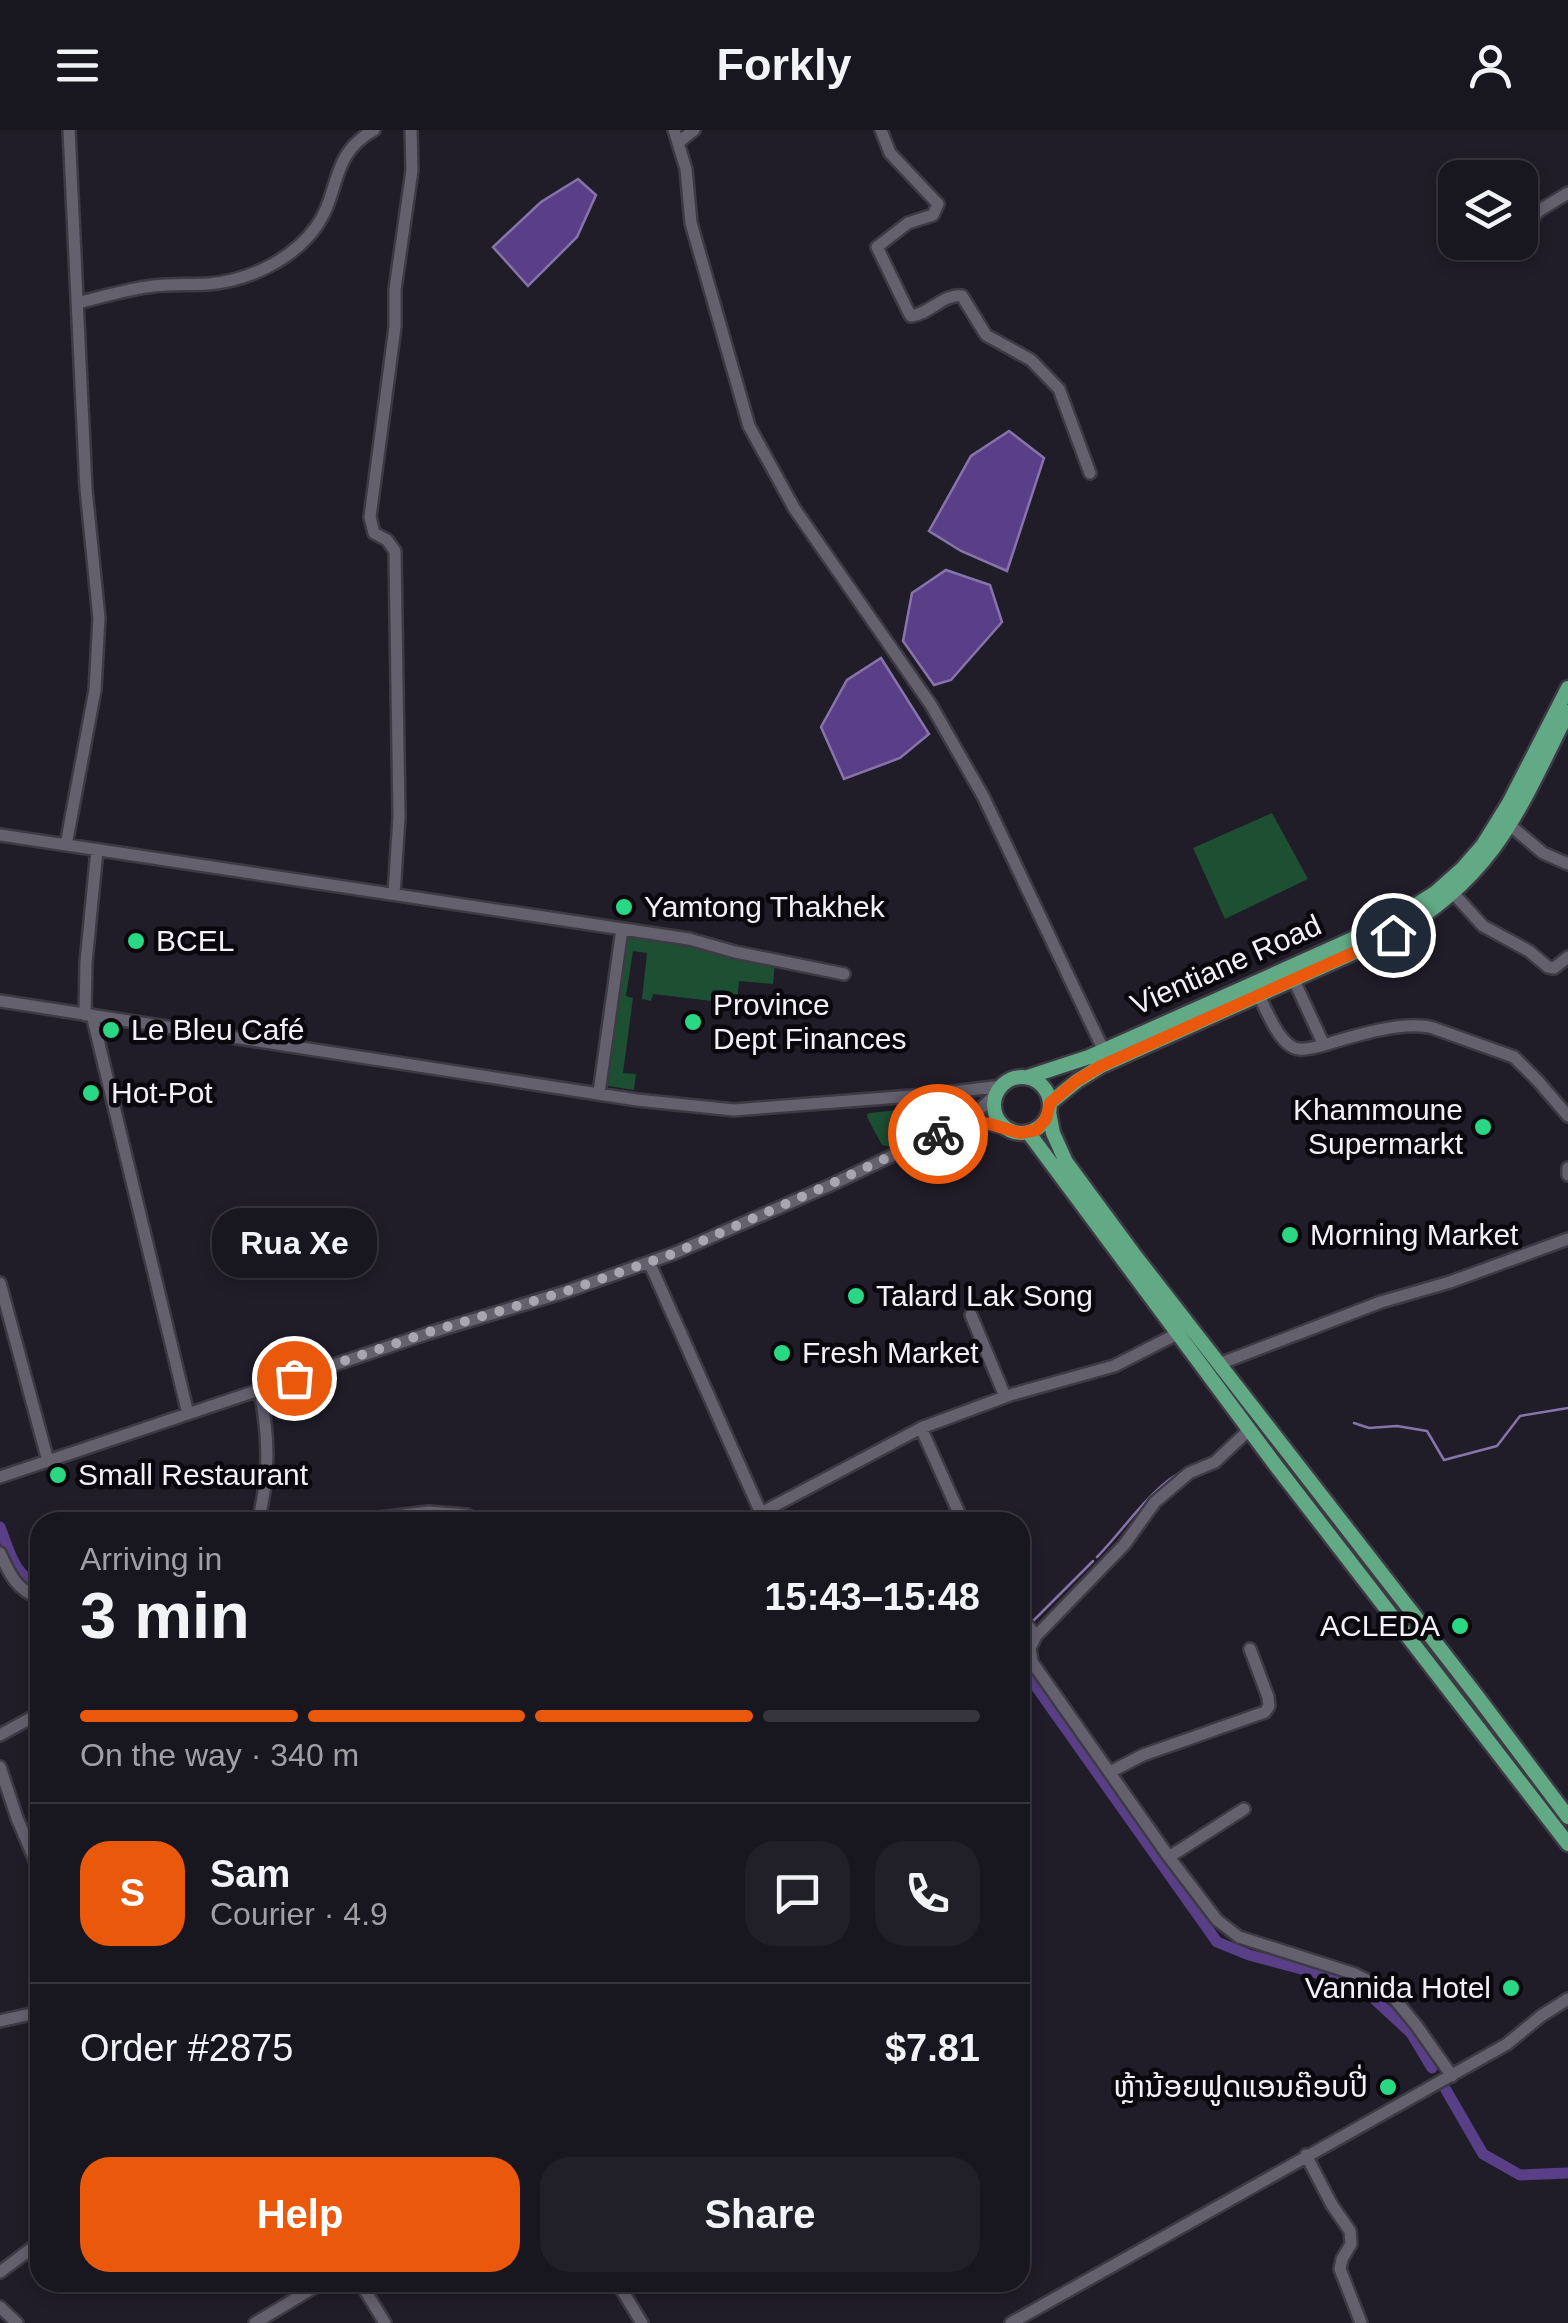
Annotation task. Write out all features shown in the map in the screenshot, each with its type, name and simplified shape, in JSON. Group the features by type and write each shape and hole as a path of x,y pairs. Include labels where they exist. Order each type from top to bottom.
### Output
{"main road":[{"name":"Vientiane Road","path":"1028,1077 1055,1070 1291,974 1386,924 1434,893 1483,845 1568,688"},
{"path":"1568,712 1511,826 1478,870 1422,919 1393,935 1291,974 1259,996 1101,1066 1076,1081 1050,1107 1042,1125 1028,1132 1005,1128 996,1116 994,1101 998,1090 1018,1077 1028,1077 1043,1086 1050,1107 1054,1134 1066,1162 1568,1817"},
{"path":"1028,1132 1177,1334 1568,1844"}],"street":[{"path":"66,845 96,690 99,618 86,490 69,130"},
{"path":"77,303 157,286 224,282 286,256 319,223 346,152 374,130"},
{"path":"394,894 399,817 395,551 390,542 374,533 370,517 396,327 395,289 412,170 411,130"},
{"path":"694,130 677,136 686,169 690,219 749,426 794,508 931,704 984,796 1104,1050"},
{"path":"881,130 890,153 938,204 933,216 908,223 877,247 909,312 919,316 954,295 962,296 986,335 1030,360 1060,389 1090,473"},
{"path":"1538,212 1568,193"},
{"path":"1511,826 1544,854 1568,864"},
{"path":"0,835 689,939 844,974"},
{"path":"98,850 86,962 89,1015 188,1414"},
{"path":"1454,894 1483,926 1548,967 1554,968 1568,957"},
{"path":"599,1093 622,928"},
{"path":"1291,974 1324,1045"},
{"path":"1259,996 1288,1046 1300,1050 1405,1025 1423,1025 1514,1058 1568,1116"},
{"path":"0,1002 724,1110 998,1090"},
{"path":"0,1477 675,1253 958,1124 980,1110 998,1090"},
{"path":"958,1124 1005,1128"},
{"path":"1219,1364 1381,1302 1450,1282 1568,1239"},
{"path":"648,1262 760,1512"},
{"path":"0,1283 48,1461"},
{"path":"971,1315 1006,1396"},
{"path":"774,1512 922,1428 1006,1396 1114,1366 1177,1334"},
{"path":"260,1390 268,1451 260,1512"},
{"path":"922,1428 959,1512"},
{"path":"1250,1429 1215,1462 1189,1473 1155,1502 1124,1545 1036,1636 1030,1648 1032,1662 1217,1920 1238,1936 1355,1974 1389,1992 1452,2076"},
{"path":"0,1553 10,1577 30,1594"},
{"path":"1030,1629 1036,1636"},
{"path":"1110,1772 1143,1755 1265,1712 1268,1697 1250,1649"},
{"path":"0,1735 30,1718"},
{"path":"0,1767 30,1847"},
{"path":"1169,1857 1244,1809"},
{"path":"1011,2323 1452,2076 1507,2044 1568,1999"},
{"path":"0,2020 30,2014"},
{"path":"1306,2155 1350,2231 1350,2244 1340,2269 1360,2323"},
{"path":"0,2272 30,2250"},
{"path":"255,2323 307,2292"},
{"path":"366,2292 385,2323"},
{"path":"623,2292 642,2323"},
{"path":"0,2307 18,2323"}],"green space":[{"path":"1272,813 1308,879 1225,919 1193,848"},
{"path":"629,936 688,943 775,963 773,984 739,981 737,1004 653,994 651,1001 642,999 647,953 633,951 626,996 633,998 623,1073 636,1074 634,1090 608,1086"},
{"path":"954,1104 956,1110 891,1147 882,1145 867,1114 870,1113"}],"shaded area":[{"path":"578,179 596,195 577,237 528,286 493,247 541,202"},
{"path":"1009,431 1044,458 1007,571 961,551 929,531 971,456"},
{"path":"946,570 990,585 1002,622 951,680 934,685 903,641 912,593"},
{"path":"881,658 929,734 900,758 844,779 821,727 847,680"}],"waterway":[{"path":"1354,1423 1369,1428 1397,1426 1427,1431 1444,1460 1497,1446 1520,1416 1568,1408"},
{"path":"1097,1557 1150,1497 1187,1469"},
{"path":"0,1527 18,1569 30,1580"},
{"path":"1031,1623 1093,1561"},
{"path":"1030,1678 1217,1942 1249,1955 1358,1984 1411,2033 1432,2068"},
{"path":"1446,2090 1483,2154 1520,2175 1568,2173"}],"way so far":[{"path":"294,1378 675,1253 938,1134"}],"place":[{"name":"Yamtong Thakhek","path":"624,907"},
{"name":"BCEL","path":"136,941"},
{"name":"Province Dept Finances","path":"693,1022"},
{"name":"Le Bleu Café","path":"111,1030"},
{"name":"Hot-Pot","path":"91,1093"},
{"name":"Khammoune Supermarkt","path":"1483,1127"},
{"name":"Morning Market","path":"1290,1235"},
{"name":"Talard Lak Song","path":"856,1296"},
{"name":"Fresh Market","path":"782,1353"},
{"name":"Rua Xe","path":"294,1378"},
{"name":"Small Restaurant","path":"58,1475"},
{"name":"ACLEDA","path":"1460,1626"},
{"name":"Vannida Hotel","path":"1511,1988"},
{"name":"ຫຼ້ານ້ອຍຟູດແອນຄ໊ອບປີ່","path":"1388,2087"}],"route":[{"path":"938,1134 958,1124 978,1123 1020,1133 1036,1130 1058,1095 1101,1066 1393,935"}]}
